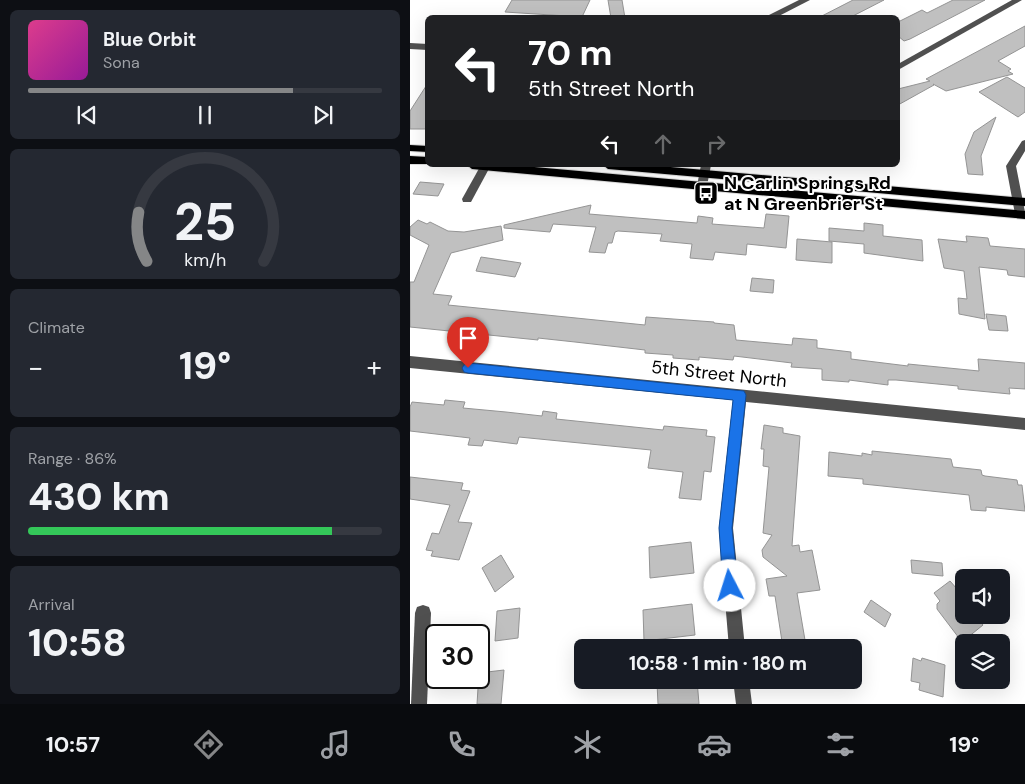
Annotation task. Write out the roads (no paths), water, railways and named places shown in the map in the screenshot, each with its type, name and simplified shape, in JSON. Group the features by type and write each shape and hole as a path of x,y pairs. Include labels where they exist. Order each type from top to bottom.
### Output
{"main road":[{"path":"410,148 425,149"},
{"path":"410,160 425,161"},
{"path":"496,167 1023,214"},
{"path":"656,167 705,169 1022,202"}],"street":[{"path":"774,15 806,0"},
{"path":"900,66 1018,0"},
{"path":"410,46 425,48"},
{"path":"1023,214 1022,202 1011,166 1025,143"},
{"path":"467,199 484,167"},
{"path":"702,186 705,169"},
{"name":"5th Street North","path":"410,362 1025,424"},
{"path":"736,639 726,528 740,395"},
{"path":"419,704 423,613"},
{"path":"742,689 744,704"}],"place":[{"name":"N Carlin Springs Rd at N Greenbrier St","path":"706,193"}]}
